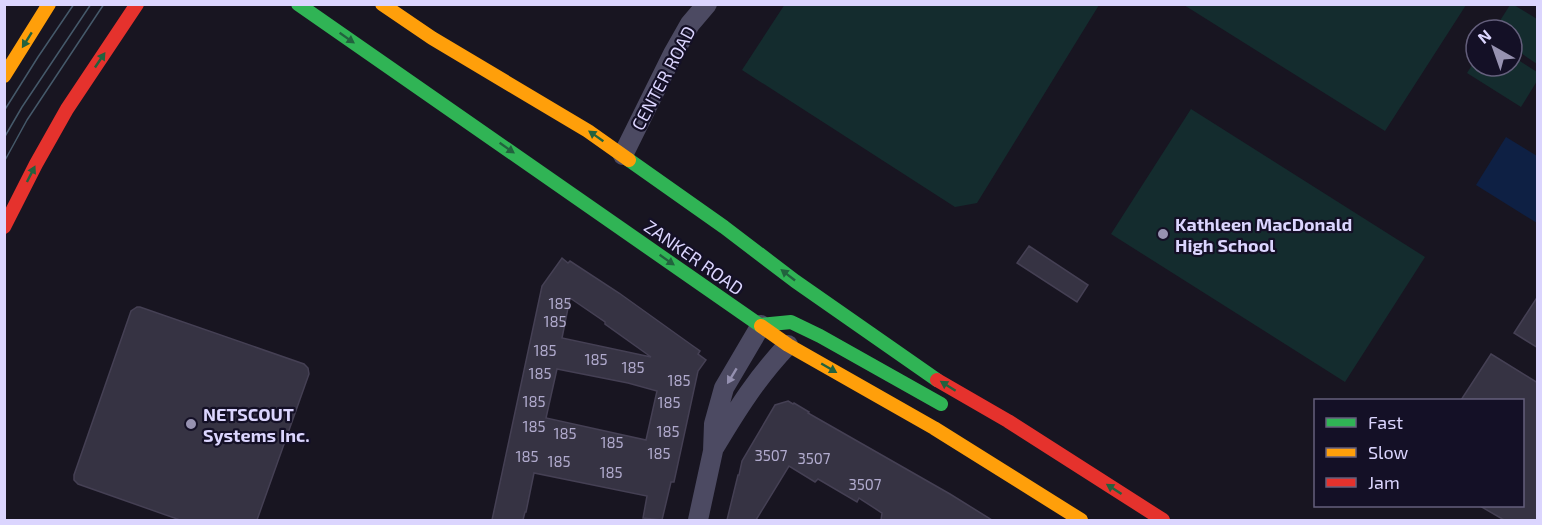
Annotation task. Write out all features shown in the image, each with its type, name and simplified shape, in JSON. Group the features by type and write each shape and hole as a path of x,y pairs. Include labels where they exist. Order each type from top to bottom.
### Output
{"main road":[{"path":"4,76 49,4"},
{"path":"4,227 67,109 137,4"},
{"name":"ZANKER ROAD","path":"298,4 788,345 934,428 1081,520"},
{"path":"382,4 432,38 588,131 879,341 950,388 1008,421 1163,520"},
{"path":"761,325 791,322 941,404 1008,421"}],"street":[{"name":"CENTER ROAD","path":"623,155 673,54 690,24 708,4"},
{"path":"698,520 713,451 714,424 724,388 761,325"},
{"path":"713,451 741,404 771,362 788,345"}],"green space":[{"path":"785,4 1099,5 977,203 955,207 742,70"},
{"path":"1184,5 1466,5 1385,131"},
{"path":"1510,5 1514,5 1537,19 1537,64 1524,55 1524,18 1502,18"},
{"path":"1524,64 1537,72 1537,81 1521,107 1475,78 1524,78"},
{"path":"1191,109 1425,257 1345,382 1111,234"}],"water":[{"path":"1506,137 1537,156 1537,223 1476,185"}],"building":[{"path":"1029,246 1088,285 1077,302 1017,263"},
{"path":"562,258 568,263 570,261 700,351 698,354 706,360 698,371 674,482 671,482 662,520 643,518 647,496 534,473 523,520 492,520 542,286","holes":["570,298 605,322 651,357 562,338","557,369 657,391 646,440 546,418"]},
{"path":"1538,296 1538,348 1514,333"},
{"name":"NETSCOUT Systems Inc.","path":"137,307 304,364 308,368 309,374 257,520 180,520 78,484 74,480 131,311"},
{"path":"1491,354 1538,383 1538,520 1504,520 1482,507 1524,507 1524,399 1462,399"},
{"path":"788,401 992,520 881,520 882,513 859,498 857,502 818,479 815,482 789,466 756,520 727,520 742,461 775,405"}],"tram line":[{"path":"4,111 74,4"},
{"path":"4,138 91,4"},
{"path":"4,162 27,120 104,4"}],"traffic: fast":[{"path":"298,4 761,326"},
{"path":"629,160 724,227 795,281 937,380"},
{"path":"761,325 791,322 941,404"}],"traffic: slow":[{"path":"4,76 49,4"},
{"path":"382,4 432,38 588,131 629,160"},
{"path":"761,326 788,345 934,428 1081,520"}],"traffic: jam":[{"path":"4,227 67,109 137,4"},
{"path":"937,380 1008,421 1163,520"}],"place":[{"name":"Kathleen MacDonald High School","path":"1163,234"},
{"name":"NETSCOUT Systems Inc.","path":"191,424"}]}
